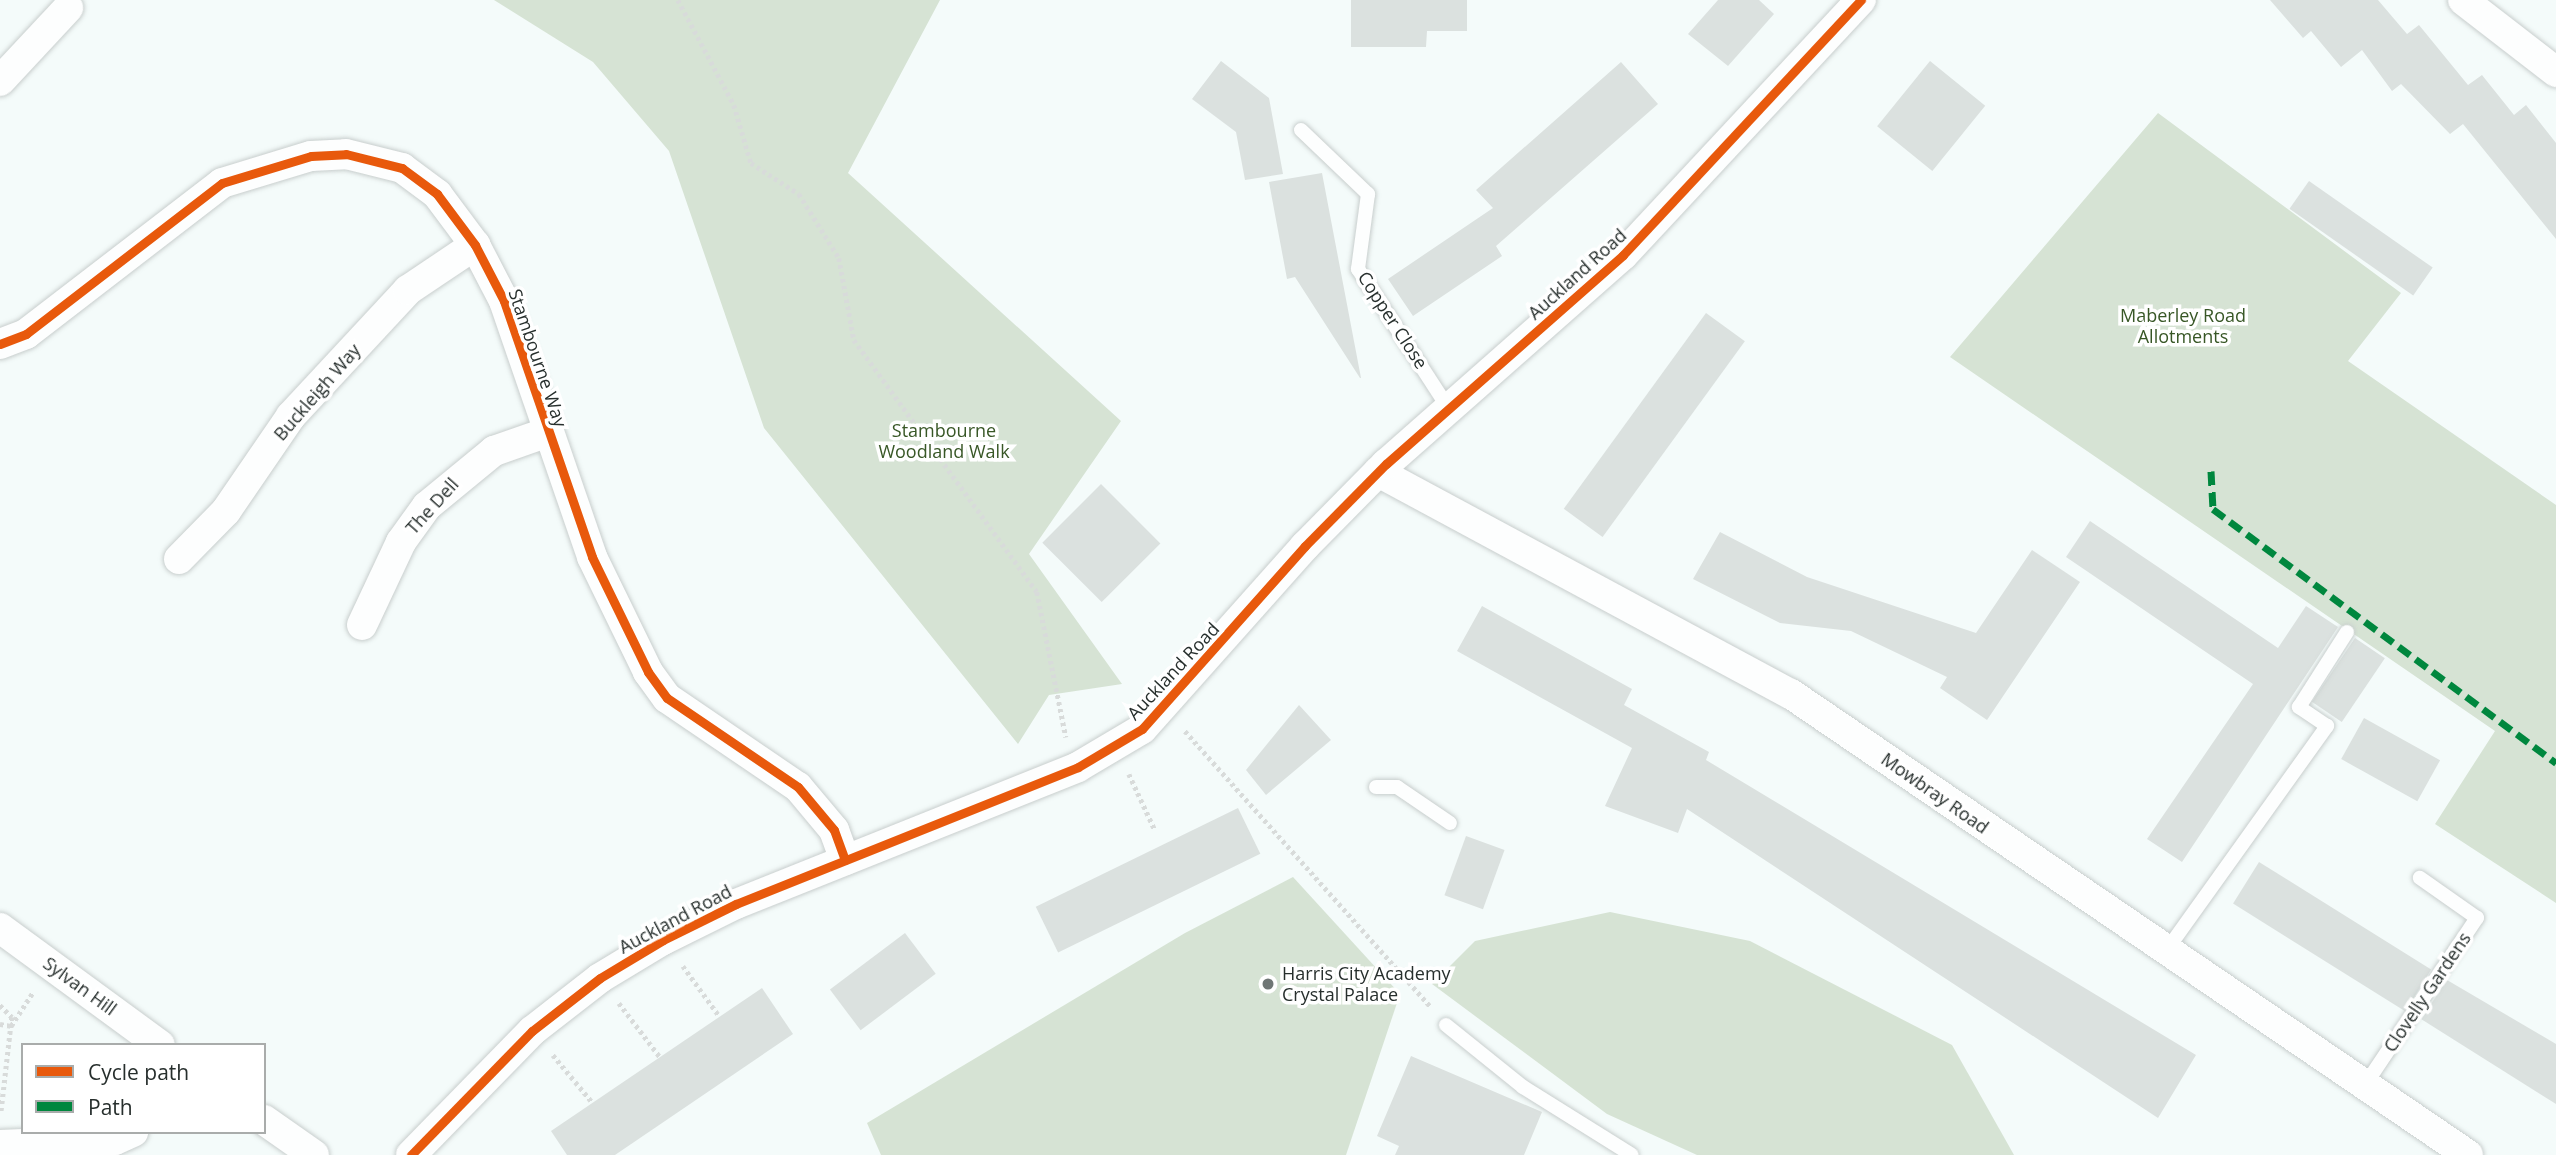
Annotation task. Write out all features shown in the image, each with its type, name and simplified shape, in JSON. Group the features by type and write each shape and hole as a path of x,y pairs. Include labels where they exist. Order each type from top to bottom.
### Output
{"street":[{"name":"Auckland Road","path":"411,1155 532,1031 600,978 663,940 845,860 1078,767 1117,748 1163,706 1378,472 1641,237 1861,0"},
{"path":"2463,0 2556,72"},
{"path":"0,81 68,8"},
{"name":"Stambourne Way","path":"0,344 26,334 222,183 275,163 346,154 402,168 438,194 475,245 504,301 592,558 648,672 667,698 798,787 834,830 845,860"},
{"name":"Buckleigh Way","path":"180,559 226,511 291,416 408,290 475,245"},
{"name":"The Dell","path":"362,625 401,542 427,506 494,451 548,432"},
{"name":"Mowbray Road","path":"1378,472 1791,694 2363,1089 2468,1155"},
{"name":"Sylvan Hill","path":"0,928 157,1043"},
{"path":"266,1121 314,1155"},
{"path":"0,1146 115,1140 128,1134"}],"lane":[{"name":"Copper Close","path":"1301,130 1368,194 1358,269 1449,409"},
{"path":"2165,952 2327,726 2299,707 2347,632"},
{"path":"1376,787 1397,787 1450,823"},
{"name":"Clovelly Gardens","path":"2363,1089 2477,918 2420,878"},
{"path":"1447,1025 1524,1087 1632,1155"}],"path":[{"path":"678,0 734,105 751,163 799,194 839,257 853,340 1037,592 1078,767"},
{"path":"1163,706 1447,1025"},
{"path":"1117,748 1155,830"},
{"path":"663,940 720,1017"},
{"path":"11,1026 51,965"},
{"path":"600,978 660,1057"},
{"path":"0,1005 12,1017 0,1121"},
{"path":"0,1024 11,1026"},
{"path":"532,1031 593,1102"}],"green space":[{"name":"Stambourne Woodland Walk","path":"494,0 940,0 848,173 1121,421 1029,554 1122,684 1049,695 1018,744 764,428 669,151 593,62"},
{"name":"Maberley Road Allotments","path":"2158,113 2401,293 2348,361 2556,505 2556,903 2435,824 2495,731 1950,357"},
{"name":"Harris City Academy Crystal Palace","path":"1293,877 1400,994 1346,1155 881,1155 867,1123 1185,933"},
{"path":"1610,912 1750,941 1952,1045 2014,1155 1697,1155 1607,1114 1432,984 1475,941"}],"building":[{"path":"1351,0 1467,0 1467,31 1427,31 1426,47 1351,47"},
{"path":"1718,0 1759,0 1774,14 1728,66 1688,34"},
{"path":"2270,0 2378,0 2407,34 2419,25 2468,85 2482,75 2514,115 2526,105 2556,143 2556,239 2463,124 2450,134 2401,84 2392,91 2362,50 2341,67 2311,31 2303,38"},
{"path":"1221,61 1269,98 1283,174 1245,180 1236,132 1192,99"},
{"path":"1930,61 1985,106 1932,171 1877,126"},
{"path":"1621,62 1658,104 1496,246 1502,256 1413,316 1388,279 1493,208 1476,190"},
{"path":"1322,173 1361,378 1295,277 1287,279 1269,182"},
{"path":"2309,181 2433,268 2413,295 2289,209"},
{"path":"1706,313 1745,341 1603,537 1564,509"},
{"path":"1101,484 1160,543 1102,602 1042,543"},
{"path":"2090,521 2278,648 2306,606 2338,627 2182,862 2147,839 2253,684 2066,557"},
{"path":"1720,532 1807,577 1976,633 2032,550 2080,582 1987,720 1940,688 1947,677 1851,631 1780,623 1693,579"},
{"path":"1482,606 1632,689 1624,705 1709,752 1706,760 2196,1055 2158,1118 1687,809 1678,833 1605,806 1632,748 1457,651"},
{"path":"2355,638 2385,658 2342,722 2312,702"},
{"path":"1299,705 1331,740 1266,795 1246,770"},
{"path":"2364,718 2440,760 2417,801 2341,759"},
{"path":"1238,808 1260,854 1058,952 1036,907"},
{"path":"1466,836 1505,850 1483,909 1444,895"},
{"path":"2259,862 2431,970 2405,1011 2233,904"},
{"path":"905,933 936,974 861,1030 830,990"},
{"path":"2447,980 2556,1044 2556,1104 2421,1019"},
{"path":"762,988 793,1034 615,1155 567,1155 551,1131"},
{"path":"1411,1056 1542,1112 1524,1155 1395,1155 1399,1146 1377,1136"}],"marked path":[{"path":"2211,471 2213,509 2556,763"}],"cycle path":[{"path":"411,1155 532,1031 600,978 663,940 736,904 1078,767 1142,729 1305,546 1386,464 1623,255 1861,0"},
{"path":"0,344 26,334 222,183 311,156 346,154 402,168 437,194 475,245 504,301 592,557 648,672 667,698 798,787 834,830 845,860"}],"place":[{"name":"Harris City Academy Crystal Palace","path":"1268,984"}]}
